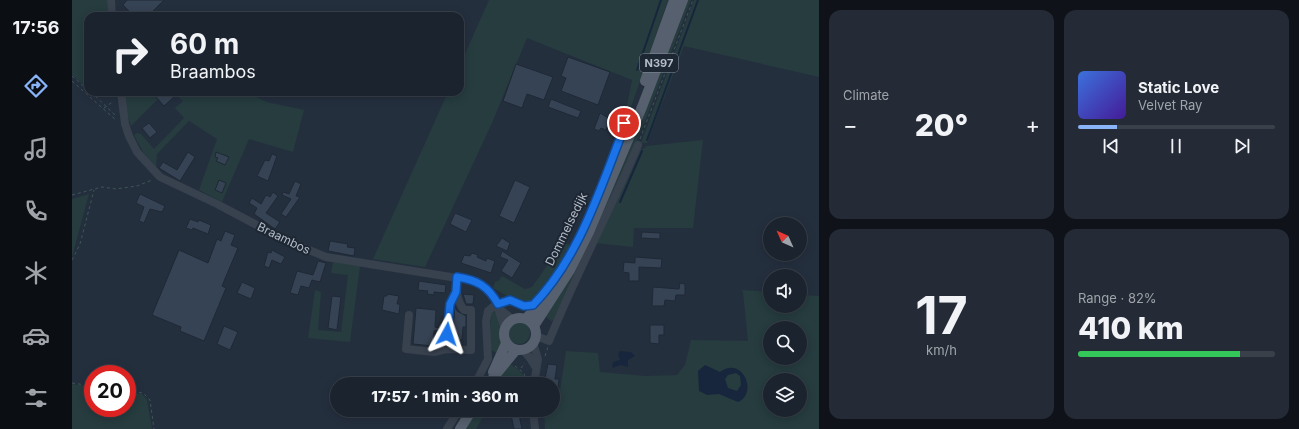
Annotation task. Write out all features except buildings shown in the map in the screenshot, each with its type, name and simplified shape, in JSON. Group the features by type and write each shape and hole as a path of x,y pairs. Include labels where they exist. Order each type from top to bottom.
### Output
{"main road":[{"name":"Dommelsedijk","path":"534,326 570,270 589,232 674,0"},
{"name":"Dommelsedijk","path":"629,124 642,107 683,0"},
{"name":"Dommelsedijk","path":"526,318 557,290"},
{"path":"495,377 520,350 535,340 534,326 526,318 517,317 512,319 505,327 503,336 506,343 520,350"},
{"path":"491,377 506,343"},
{"path":"460,429 468,417"}],"street":[{"path":"111,0 112,12"},
{"name":"Braambos","path":"121,96 121,123 137,152 160,177 217,204 287,241 326,257 473,280 491,292 499,306 512,319"},
{"name":"Dommelsedijk","path":"499,306 510,300 524,306 533,305 559,274 581,233 624,128 629,124"},
{"path":"535,377 537,354 535,340 549,341 575,278 618,193 638,145"},
{"path":"409,315 406,349 434,352 446,349 471,350 471,310 464,310 460,306 456,292 457,277"},
{"path":"446,349 450,304 456,292"},
{"path":"479,377 488,359 487,313 499,306"},
{"name":"Braambos","path":"499,306 501,320 505,327"},
{"path":"520,350 530,358 536,368"},
{"path":"447,429 455,417"},
{"path":"534,417 535,429"}],"path":[{"path":"638,145 693,0"},
{"path":"72,76 84,86"},
{"path":"72,81 84,91"},
{"path":"89,96 121,123"},
{"path":"95,96 121,123"},
{"path":"103,108 118,96"},
{"path":"72,195 102,187 116,189 137,186 160,177"},
{"path":"72,260 80,244 94,189"},
{"path":"520,369 526,377"},
{"path":"72,383 84,385"},
{"path":"136,392 143,393 150,400 154,429"}],"green space":[{"path":"72,0 107,0 108,12 84,12 84,86 72,75"},
{"path":"489,0 668,0 630,110 630,121 624,138 555,286 548,294 560,275 627,124 625,116 632,80 527,38 492,123 425,267 373,259 446,96 464,96 464,56"},
{"path":"685,0 691,0 644,124 616,191 554,320 551,321 544,315"},
{"path":"694,0 819,0 819,77 684,46 647,143 641,143"},
{"path":"125,96 161,96 131,126 127,114"},
{"path":"177,96 254,96 267,102 304,110 293,152 249,139 222,202 199,190 217,139 189,121 157,154 156,168 143,152 134,135 137,133 141,134 154,149 184,118 175,108 183,101"},
{"path":"703,140 693,228 634,228 633,247 595,243 638,150 645,148 646,146"},
{"path":"89,194 72,257 72,199"},
{"path":"578,234 568,255 534,302 523,305 493,288 495,282 502,276 525,289 532,287 563,243 571,245"},
{"path":"333,262 360,266 350,342 308,338 315,290 321,292 318,330 341,332 348,275 331,273"},
{"path":"741,290 763,292 763,313 807,313 807,295 819,296 819,429 545,429 544,417 560,417 560,391 566,351 598,353 600,372 646,376 677,375 685,365 691,340 748,341 743,292"},
{"path":"493,311 497,315 501,325 501,343 499,354 489,349 491,312"},
{"path":"519,322 523,323 529,329 529,337 523,343 519,344 515,343 509,337 508,333 509,329 515,323"},
{"path":"507,362 519,370 525,377 497,377"},
{"path":"72,384 84,386 84,417 136,417 136,393 142,394 147,400 152,429 72,429"},
{"path":"473,417 483,417 476,429 465,429"}],"water":[{"path":"620,351 631,352 635,356 628,360 628,367 621,365 612,368 613,362 620,360 618,354"},
{"path":"705,365 720,372 728,368 735,368 745,377 747,391 744,397 738,402 719,394 707,395 699,391 698,371","holes":["736,373 740,376 741,385 737,391 728,388 725,379 728,375"]}],"waterway":[{"path":"637,70 661,0"},
{"path":"647,140 698,0"},
{"path":"620,202 642,151"}],"route":[{"path":"447,334 450,304 456,292 457,277 473,280 485,286 491,292 498,304 505,300 510,300 519,305 530,306 538,300 559,274 581,233 605,177 624,128 624,123"}]}
